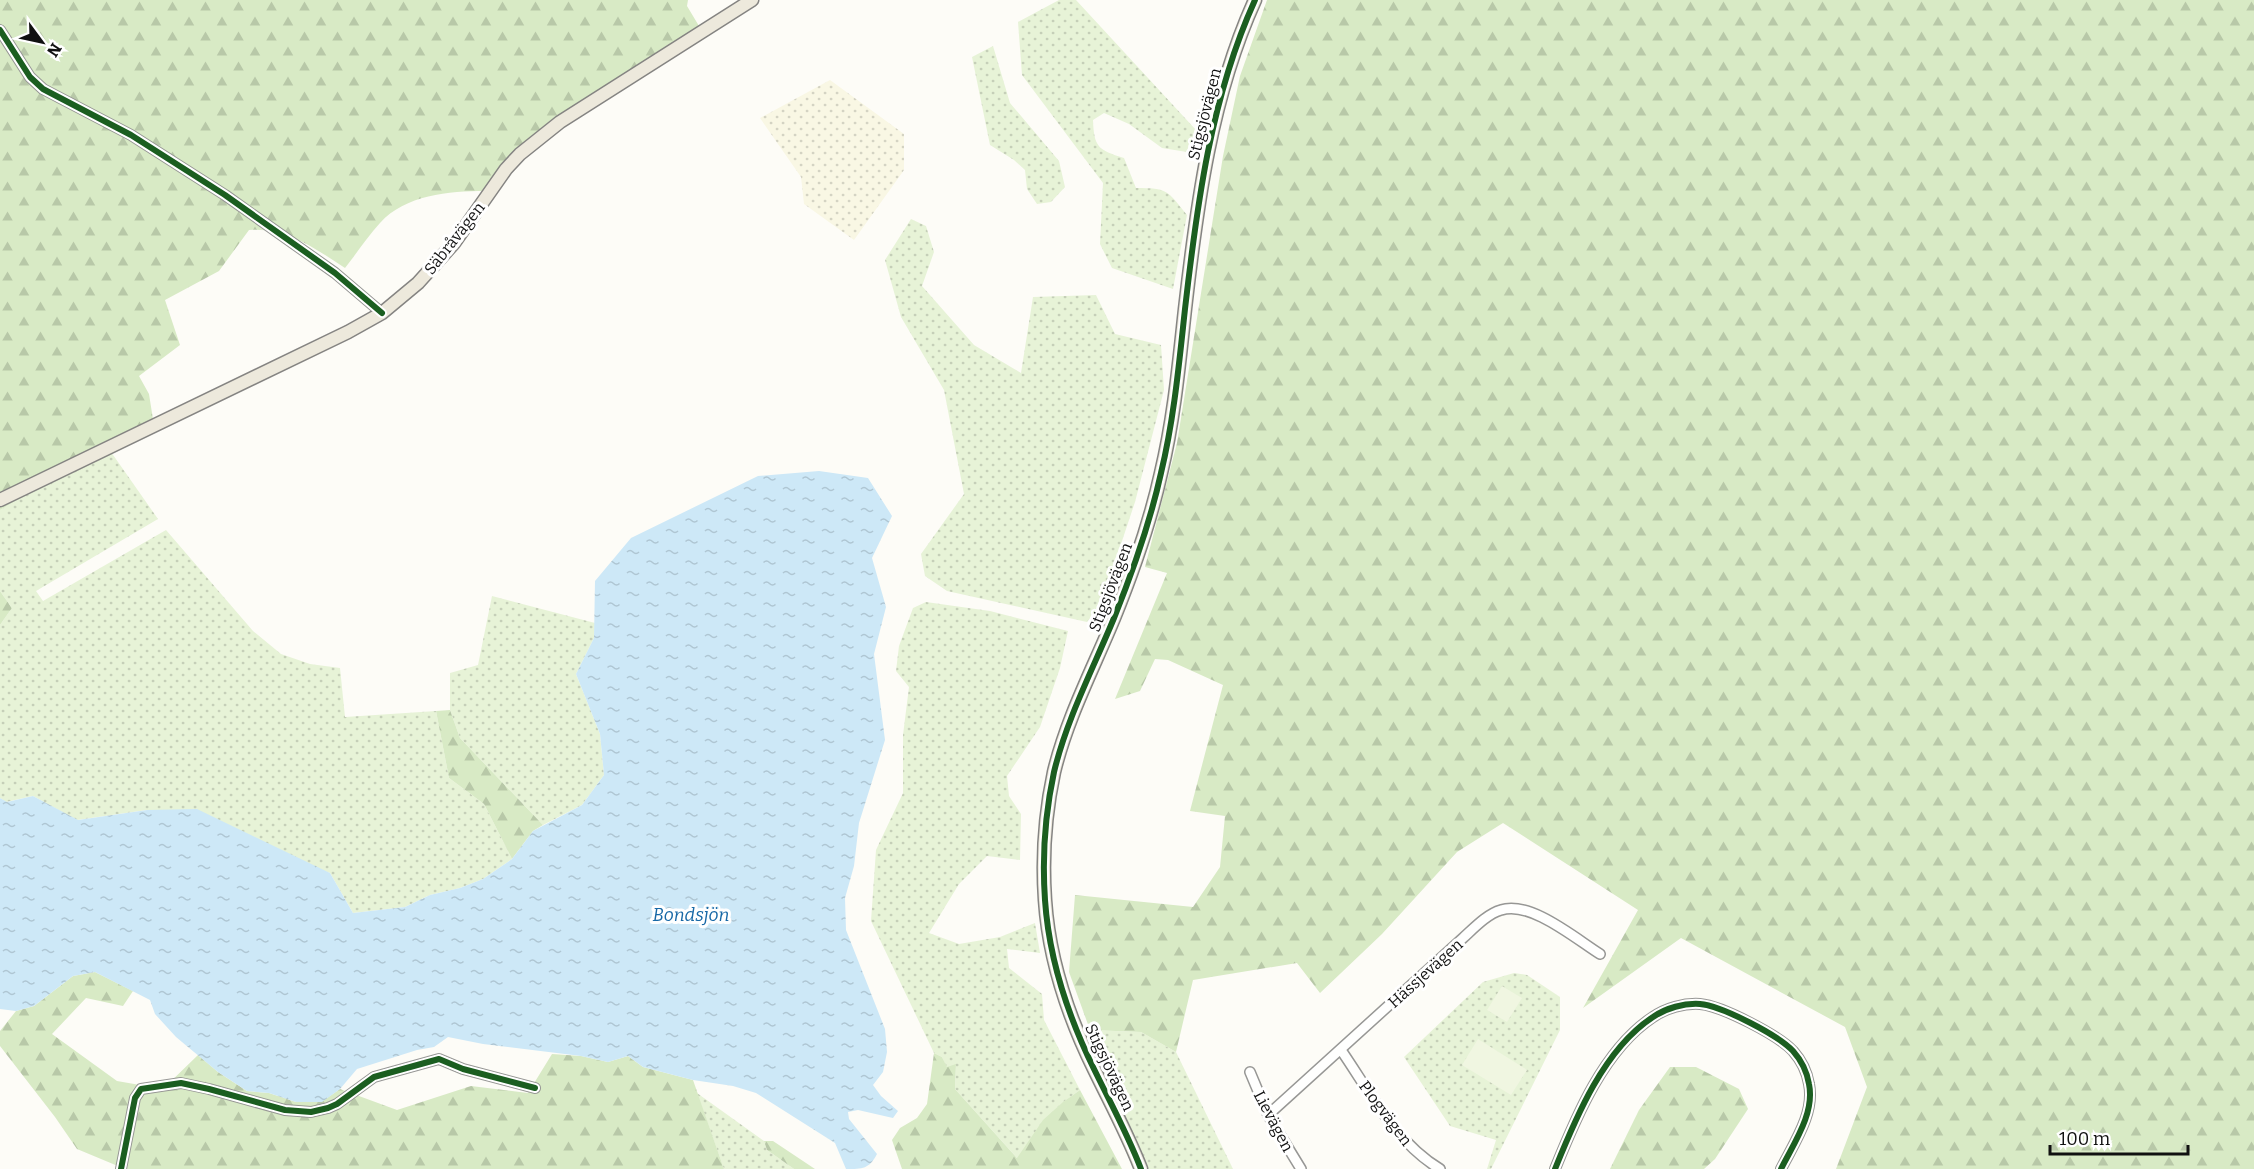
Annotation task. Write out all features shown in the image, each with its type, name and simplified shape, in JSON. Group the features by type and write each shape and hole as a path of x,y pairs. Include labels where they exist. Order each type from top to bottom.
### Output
{"main road":[{"name":"Säbråvägen","path":"0,500 348,332 382,313 436,265 506,169 538,139 568,116 752,0"},
{"name":"Stigsjövägen","path":"1141,1169 1082,1043 1061,987 1048,933 1044,868 1045,839 1055,770 1066,730 1136,561 1162,472 1176,392 1192,253 1208,146 1236,45 1255,0"}],"street":[{"path":"0,30 30,77 43,89 131,135 225,195 335,273 382,313"},
{"name":"Hässjevägen","path":"1268,1114 1463,938 1497,911 1509,908 1526,910 1600,954"},
{"path":"1555,1169 1590,1093 1625,1042 1639,1027 1668,1008 1684,1004 1698,1004 1711,1005 1771,1035 1793,1051 1800,1060 1809,1083 1808,1112 1781,1169"},
{"name":"Plogvägen","path":"1341,1050 1402,1139 1416,1153 1440,1169"},
{"path":"121,1169 135,1098 141,1089 181,1083 285,1110 311,1112 337,1104 374,1077 439,1059 463,1069 535,1088"},
{"name":"Lievägen","path":"1250,1072 1268,1114 1301,1169"}],"shaded area":[{"path":"830,80 904,134 904,170 854,240 804,204 801,177 760,118"}],"green space":[{"path":"0,0 688,0 687,6 699,26 549,122 518,151 485,191 428,196 402,206 390,214 375,228 345,268 312,247 288,236 263,230 249,230 219,271 165,300 180,345 139,376 149,394 155,432 59,476 0,510"},
{"path":"1059,0 1076,0 1196,130 1187,152 1162,148 1129,124 1104,113 1093,120 1096,142 1103,150 1124,158 1136,188 1166,192 1187,215 1173,289 1112,268 1100,244 1103,183 1022,75 1018,22"},
{"path":"1267,0 2254,0 2254,1169 1836,1169 1867,1087 1845,1027 1681,938 1583,1008 1638,910 1503,823 1457,852 1382,934 1320,993 1297,963 1193,980 1176,1052 1141,1032 1090,1030 1069,972 1075,895 1193,907 1220,867 1225,816 1190,811 1223,685 1168,660 1155,659 1140,691 1115,699 1167,573 1145,567 1177,443 1223,156 1240,76"},
{"path":"993,46 1010,103 1059,161 1065,187 1051,202 1037,204 1027,189 1025,170 990,145 972,57"},
{"path":"911,219 926,226 934,252 922,286 974,345 1021,373 1033,297 1096,295 1115,334 1161,345 1164,390 1135,502 1101,604 1087,622 947,591 925,576 921,554 964,494 944,390 901,317 885,260"},
{"path":"111,452 158,519 36,591 43,601 166,530 253,631 281,654 310,664 340,668 345,717 436,711 449,778 484,804 512,859 483,879 460,888 430,895 405,907 353,913 330,873 147,810 77,820 33,796 6,802 0,798 0,625 12,608 0,591 0,510 59,476"},
{"path":"0,591 12,608 0,625"},
{"path":"492,596 595,623 594,638 576,674 600,734 604,775 582,805 543,825 460,738 450,710 450,673 478,665"},
{"path":"926,602 990,611 1068,631 1060,668 1040,727 1007,776 1009,796 1021,814 1020,860 987,856 959,884 929,933 959,944 1000,937 1035,923 1040,953 1007,949 1009,968 1042,994 1044,1020 1080,1090 1060,1105 1045,1121 1018,1159 955,1089 956,1065 947,1068 942,1057 934,1053 871,921 876,850 903,793 903,735 909,687 896,671 899,646 913,608"},
{"path":"450,710 460,738 543,825 533,831 512,859 484,804 449,778 436,711"},
{"path":"95,972 133,991 123,1006 86,998 52,1034 117,1081 163,1089 198,1055 218,1072 247,1091 269,1093 296,1102 321,1102 340,1089 397,1110 471,1086 528,1093 552,1054 581,1056 608,1062 628,1056 643,1067 693,1080 724,1169 125,1169 77,1149 0,1046 0,1031 16,1011 34,1006 73,976"},
{"path":"1514,973 1527,975 1560,997 1560,1030 1491,1169 1487,1169 1496,1140 1450,1126 1404,1057 1483,982"},
{"path":"1502,986 1522,998 1507,1022 1487,1010"},
{"path":"1090,1030 1141,1032 1176,1052 1233,1169 1142,1169 1090,1048"},
{"path":"1478,1039 1527,1070 1511,1095 1462,1065"},
{"path":"934,1053 942,1057 947,1067 956,1064 955,1089 1017,1158 1043,1120 1080,1090 1122,1169 902,1169 892,1140 900,1128 917,1118 927,1104"},
{"path":"1670,1067 1696,1067 1739,1089 1748,1109 1715,1159 1704,1169 1610,1169 1639,1110"},
{"path":"697,1093 764,1141 767,1150 794,1169 724,1169"},
{"path":"764,1141 773,1141 815,1169 794,1169 767,1150"}],"water":[{"name":"Bondsjön","path":"819,471 868,478 892,516 872,558 886,607 874,654 885,740 859,823 854,866 845,898 846,930 885,1029 887,1052 883,1072 873,1085 881,1096 898,1111 893,1118 858,1110 848,1112 849,1119 877,1154 868,1165 846,1169 835,1143 756,1093 643,1067 628,1056 608,1062 448,1037 434,1047 357,1069 340,1089 322,1102 296,1102 269,1093 247,1091 218,1072 176,1037 155,1014 150,1000 95,972 73,976 34,1006 16,1011 0,1009 0,798 7,802 33,796 78,820 147,810 197,809 330,873 353,913 405,907 430,895 460,888 483,879 512,859 533,831 582,805 604,775 600,734 576,674 594,638 595,581 631,538 758,476"}],"cycle path":[{"path":"1141,1169 1076,1029 1055,966 1047,922 1044,884 1046,820 1059,752 1128,583 1157,492 1173,412 1195,230 1208,152 1227,74 1255,0"},
{"path":"0,30 30,77 43,89 131,135 225,195 335,273 382,313"},
{"path":"1555,1169 1582,1106 1606,1065 1620,1047 1653,1017 1688,1004 1710,1006 1735,1016 1786,1044 1799,1058 1809,1084 1809,1106 1802,1128 1781,1169"},
{"path":"121,1169 135,1098 141,1089 181,1083 285,1110 311,1112 337,1104 374,1077 439,1059 463,1069 535,1088"}]}
